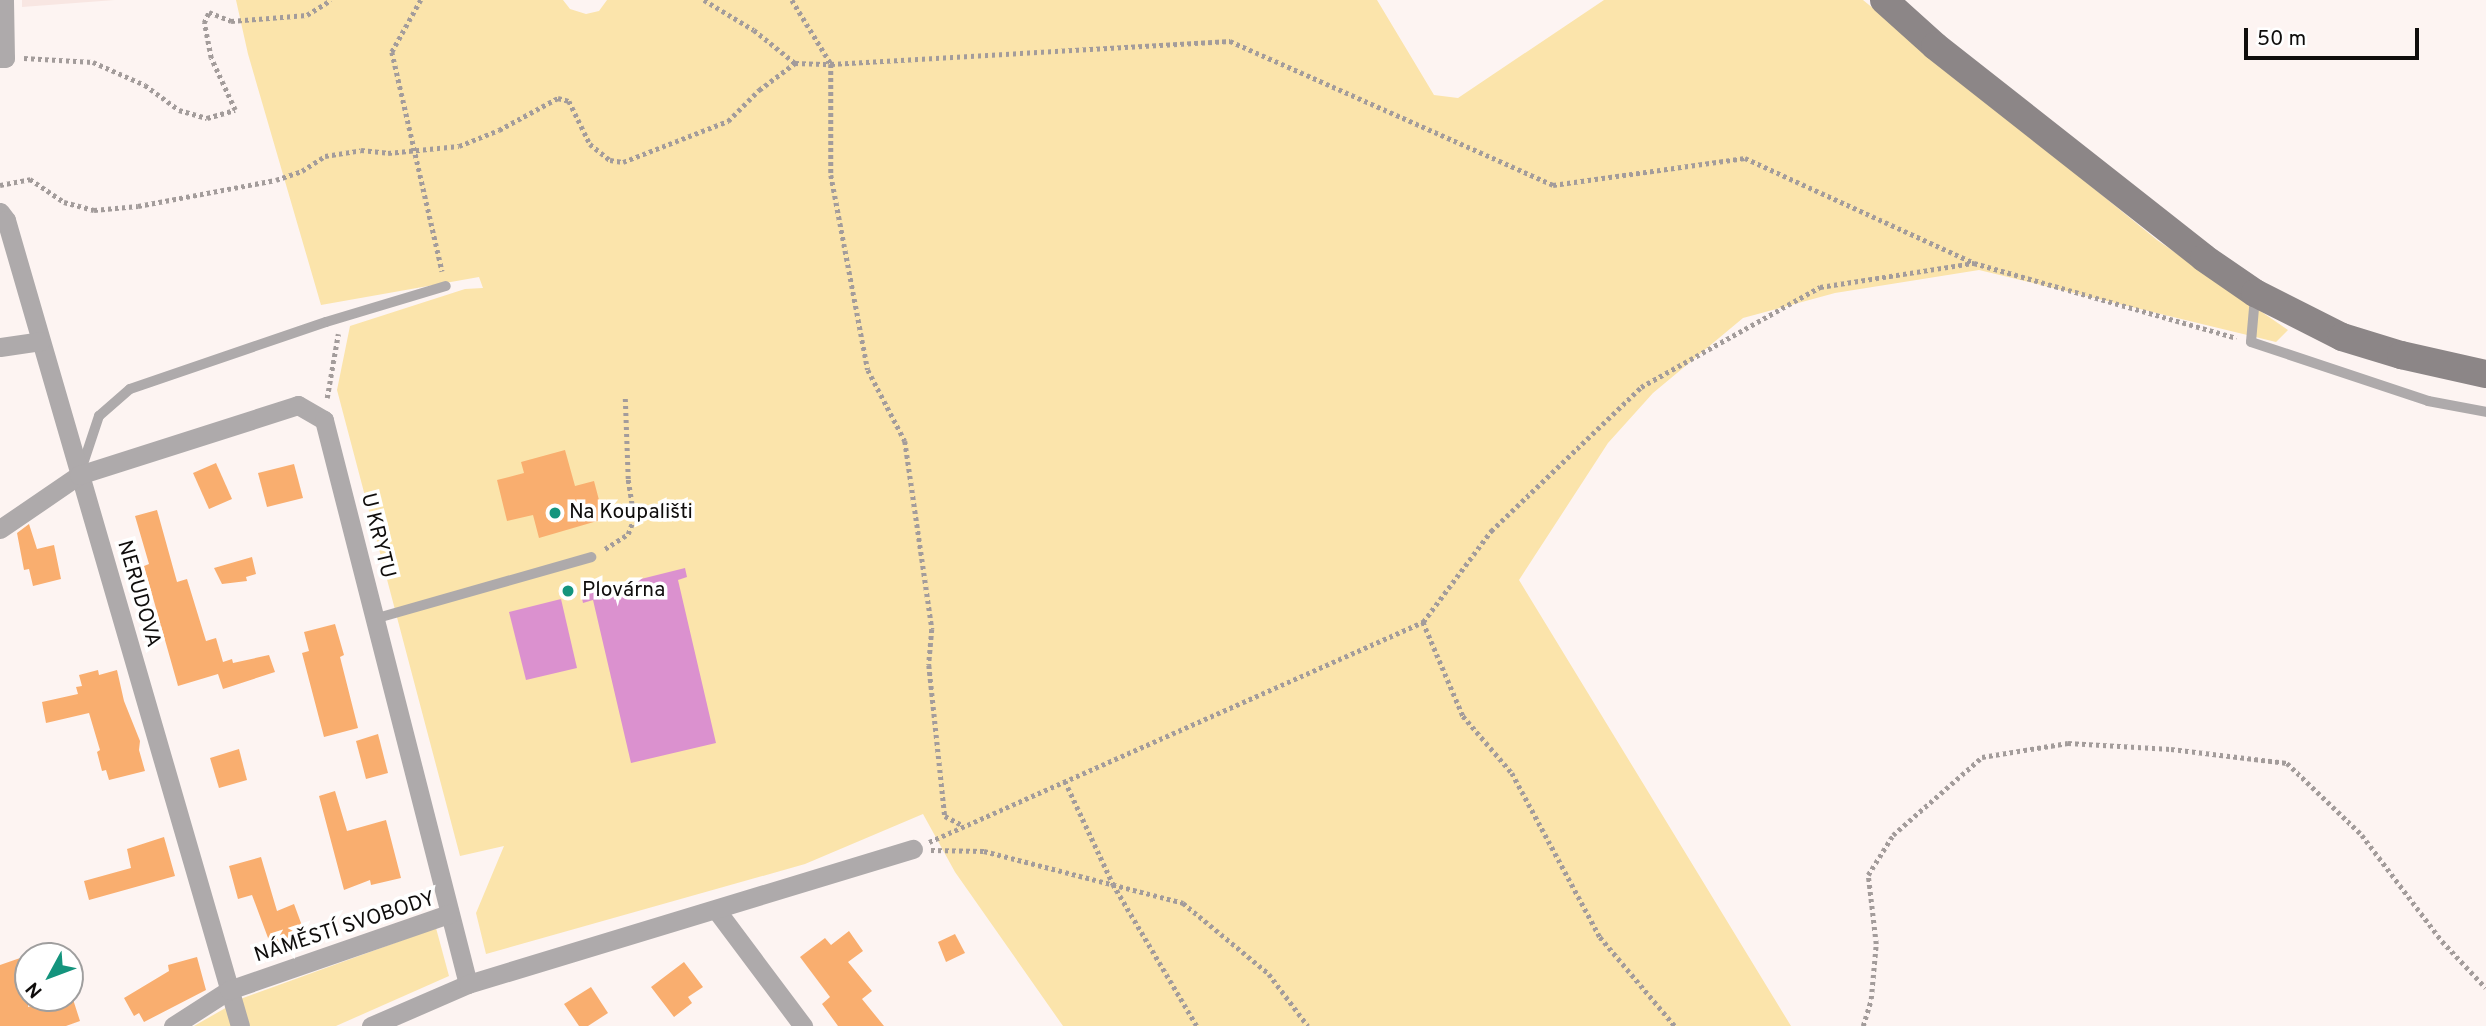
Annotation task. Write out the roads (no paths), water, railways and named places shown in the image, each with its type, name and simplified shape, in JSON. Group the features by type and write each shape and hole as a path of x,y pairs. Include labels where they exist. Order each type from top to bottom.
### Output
{"street":[{"path":"2,58 4,0"},
{"path":"1884,0 1935,46 2204,258 2255,293 2342,337 2401,355 2486,374"},
{"name":"NERUDOVA","path":"0,212 6,220 229,990"},
{"path":"0,347 41,341"},
{"name":"U KRYTU","path":"79,475 298,405 324,420 449,914"},
{"path":"0,529 79,475"},
{"path":"371,1026 468,984 717,911 913,849"},
{"path":"717,911 803,1026"},
{"name":"NÁMĚSTÍ SVOBODY","path":"173,1026 229,990 449,914 468,984"},
{"path":"229,990 240,1026"}],"lane":[{"path":"79,475 99,416 130,389 340,318 446,286"},
{"path":"2255,293 2250,342 2428,401 2486,412"},
{"path":"374,619 591,557"}],"place":[{"name":"Na Koupališti","path":"555,513"},
{"name":"Plovárna","path":"568,591"}]}
